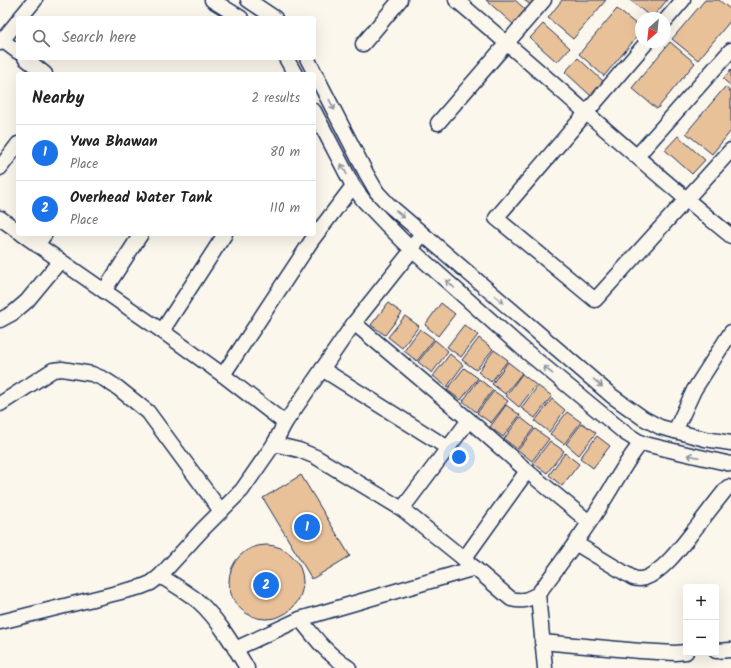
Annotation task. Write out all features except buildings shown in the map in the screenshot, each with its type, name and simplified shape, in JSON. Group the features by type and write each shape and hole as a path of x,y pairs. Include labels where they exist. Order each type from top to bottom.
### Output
{"street":[{"path":"22,16 35,0"},
{"path":"212,0 239,16"},
{"path":"248,0 272,16"},
{"path":"363,44 400,0"},
{"path":"456,0 686,200 731,236"},
{"path":"438,123 544,0"},
{"path":"671,14 683,0"},
{"path":"16,23 1,41 16,51"},
{"path":"642,48 496,218 595,300 731,150"},
{"path":"636,156 731,50"},
{"path":"28,60 42,72"},
{"path":"287,60 294,72"},
{"path":"309,60 315,72"},
{"path":"316,74 366,173 377,192 389,205 612,396 642,418 660,427 705,439 731,443"},
{"path":"316,115 353,186 364,201 412,250 528,353 625,433 641,443 674,452 731,464"},
{"path":"0,168 16,147"},
{"path":"316,228 353,186"},
{"path":"0,218 16,230"},
{"path":"0,622 141,587 151,583 160,576 203,529 242,490 274,444 285,423 322,369 354,324 412,250 421,233"},
{"path":"30,236 41,239 60,260 162,331 285,423"},
{"path":"104,291 140,236"},
{"path":"162,331 224,236"},
{"path":"222,375 308,237"},
{"path":"0,320 27,301 60,260"},
{"path":"354,324 589,522"},
{"path":"675,431 694,390 731,332"},
{"path":"0,404 53,370 62,369 92,374 104,379 118,388 148,412 221,512"},
{"path":"322,369 448,448"},
{"path":"402,509 469,420"},
{"path":"274,444 299,450 316,457 402,509 511,599 520,601 538,594 603,502 630,456 641,443"},
{"path":"464,559 527,471"},
{"path":"575,543 633,578 640,580 646,578 654,574 669,560 728,487"},
{"path":"235,649 300,619 475,568"},
{"path":"160,576 199,602 213,617 247,668"},
{"path":"538,594 545,668"},
{"path":"300,619 322,646 348,668"},
{"path":"542,642 640,651 683,652"},
{"path":"719,650 731,650"}],"place":[{"name":"Yuva Bhawan","path":"307,527"},
{"name":"Overhead Water Tank","path":"266,585"}]}
